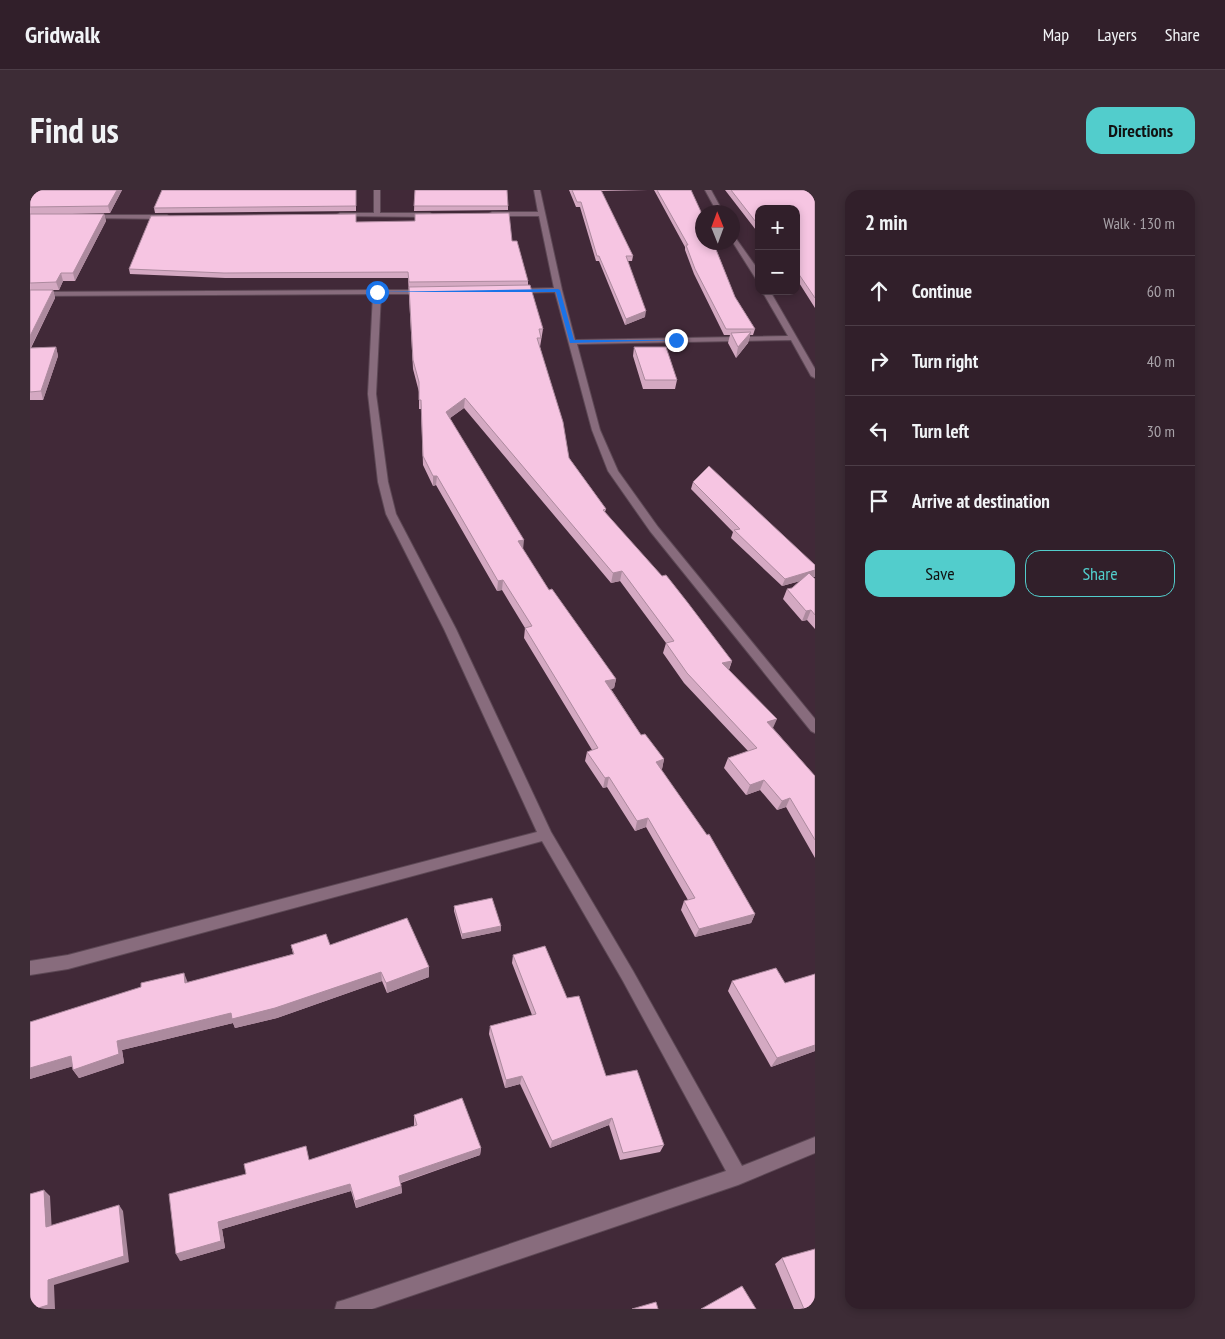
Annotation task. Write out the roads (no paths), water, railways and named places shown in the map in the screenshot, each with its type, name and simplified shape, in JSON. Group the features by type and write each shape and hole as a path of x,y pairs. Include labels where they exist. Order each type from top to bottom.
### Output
{"street":[{"path":"377,190 377,215"},
{"path":"536,190 543,214 558,290 596,430 613,471 654,529 815,728"},
{"path":"708,190 716,205"},
{"path":"328,215 436,214"},
{"path":"484,214 543,214"},
{"path":"86,218 173,216"},
{"path":"740,247 755,271"},
{"path":"503,291 558,290"},
{"path":"377,292 372,394 383,482 391,514 450,629 546,835 628,976 738,1176"},
{"path":"30,294 436,292"},
{"path":"768,295 791,338 815,376"},
{"path":"572,342 791,338"},
{"path":"30,968 68,962 546,835"},
{"path":"344,1309 738,1176 815,1145"}]}
